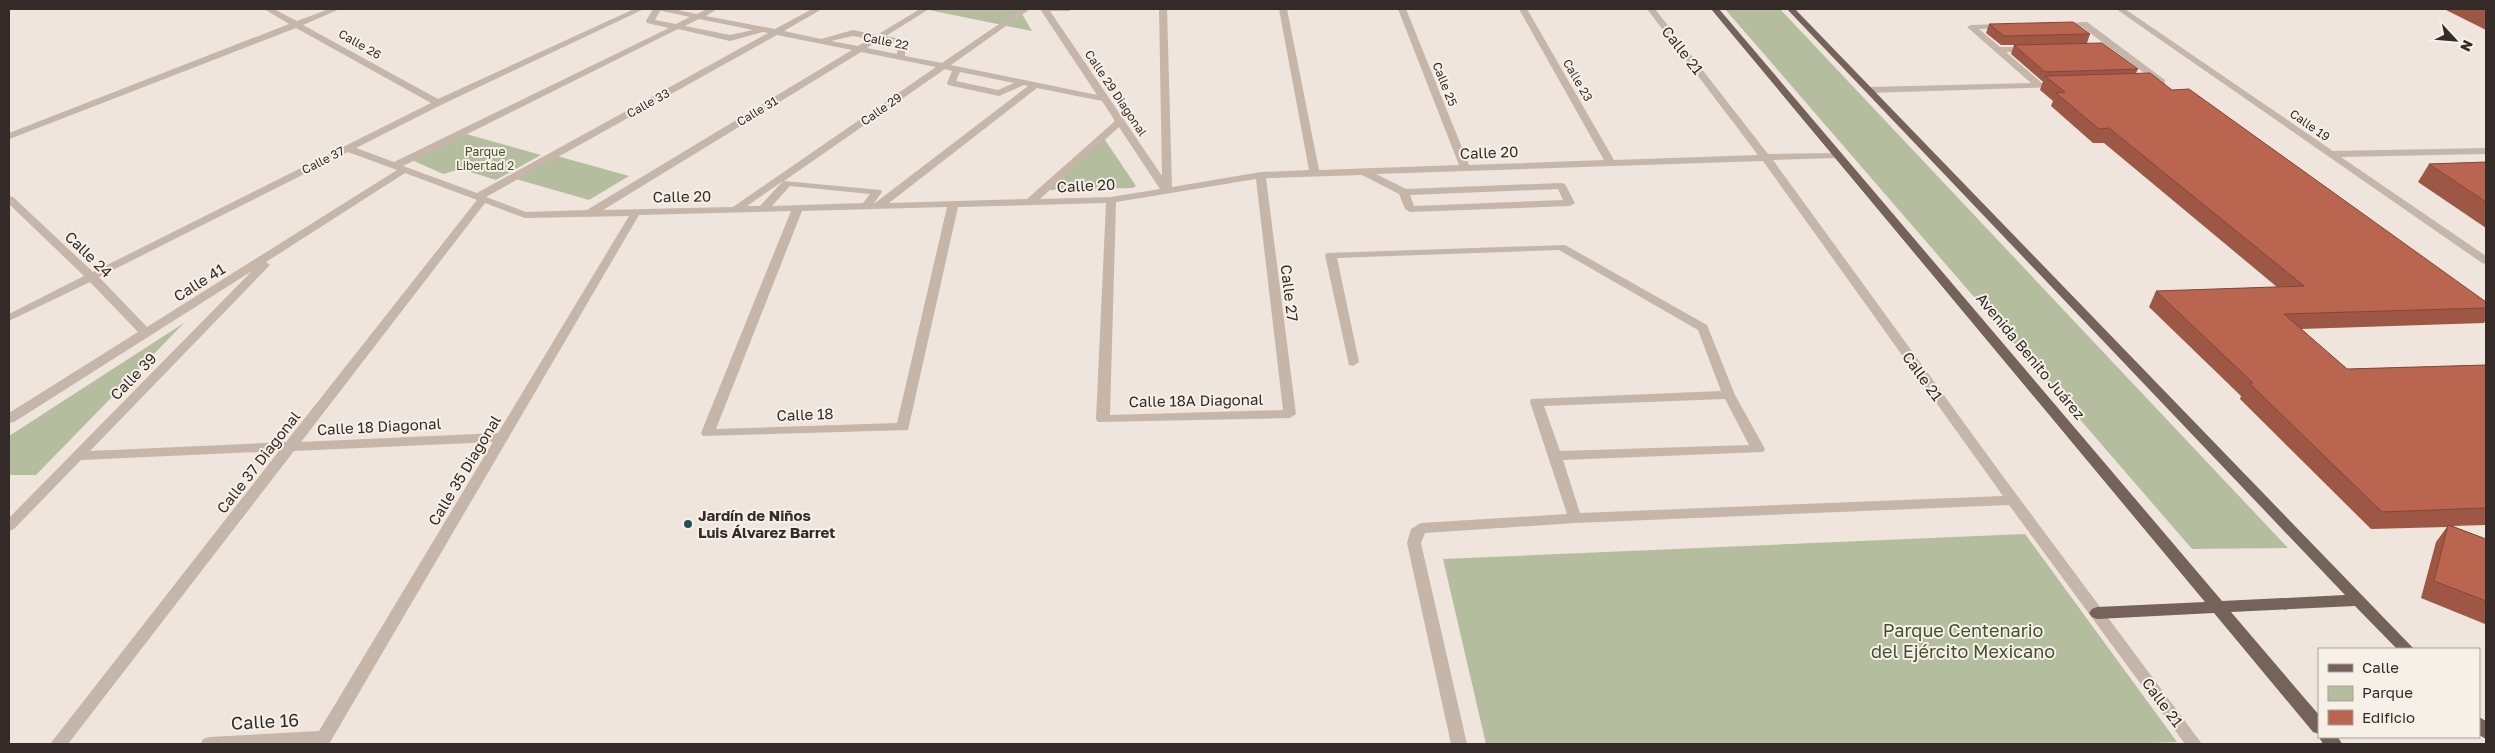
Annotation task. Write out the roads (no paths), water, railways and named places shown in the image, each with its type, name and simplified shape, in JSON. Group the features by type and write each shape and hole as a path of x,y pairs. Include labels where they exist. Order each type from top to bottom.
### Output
{"main road":[{"name":"Avenida Benito Juárez","path":"1714,9 2318,726"},
{"path":"1791,9 2405,648"},
{"path":"2097,613 2359,600"}],"street":[{"name":"Calle 26","path":"268,9 298,23 438,103"},
{"path":"9,136 336,9"},
{"name":"Calle 37","path":"9,318 438,103 640,9"},
{"path":"657,9 650,21 730,38 765,30"},
{"name":"Calle 22","path":"662,9 1105,99"},
{"name":"Calle 41","path":"9,419 280,248 400,168 713,9"},
{"name":"Calle 33","path":"481,198 818,9"},
{"name":"Calle 31","path":"590,213 925,9"},
{"name":"Calle 29","path":"736,210 1026,9"},
{"path":"1044,9 1069,9"},
{"name":"Calle 29 Diagonal","path":"1044,9 1167,191"},
{"path":"1163,9 1167,191"},
{"path":"1283,9 1315,173"},
{"name":"Calle 25","path":"1402,9 1465,168"},
{"name":"Calle 23","path":"1523,9 1611,163"},
{"name":"Calle 21","path":"1651,9 1766,158 2194,744"},
{"name":"Calle 19","path":"2120,9 2486,261"},
{"path":"2056,25 2084,24 2162,82 2144,83"},
{"path":"2018,26 1971,27 2040,86"},
{"path":"821,41 853,33 902,42 901,57"},
{"path":"2095,47 2114,47"},
{"path":"1998,50 2037,49"},
{"path":"957,69 951,83 999,93 1024,82"},
{"path":"878,206 1035,85"},
{"path":"1869,90 2068,85"},
{"path":"1030,202 1120,121"},
{"name":"Calle 20","path":"347,148 525,215 1111,200 1261,175 1837,155"},
{"path":"2330,154 2486,152"},
{"path":"1561,186 1575,164"},
{"path":"1361,172 1404,192 1561,186"},
{"name":"Calle 27","path":"1261,175 1290,414"},
{"path":"763,209 788,183 877,192 866,206"},
{"path":"1404,192 1410,209 1570,203 1561,186"},
{"name":"Calle 24","path":"9,198 91,276 146,333"},
{"name":"Calle 37 Diagonal","path":"58,744 291,446 481,198"},
{"name":"Calle 18A Diagonal","path":"1111,200 1103,419 1290,414"},
{"name":"Calle 18","path":"798,208 708,433 903,427 953,204"},
{"name":"Calle 35 Diagonal","path":"321,741 636,212"},
{"path":"1353,362 1331,255 1561,247 1703,328 1729,395 1758,449 1554,456"},
{"name":"Calle 39","path":"9,526 280,248"},
{"path":"1575,518 1536,402 1729,395"},
{"name":"Calle 18 Diagonal","path":"77,456 502,437"},
{"path":"1459,744 1414,543 1416,533 1421,528 1575,518 2014,500"},
{"name":"Calle 16","path":"209,744 321,741"}],"place":[{"name":"Jardín de Niños Luis Álvarez Barret","path":"688,524"}],"park label":[{"name":"Parque Libertad 2","path":"485,158"},
{"name":"Parque Centenario del Ejército Mexicano","path":"1963,640"}]}
